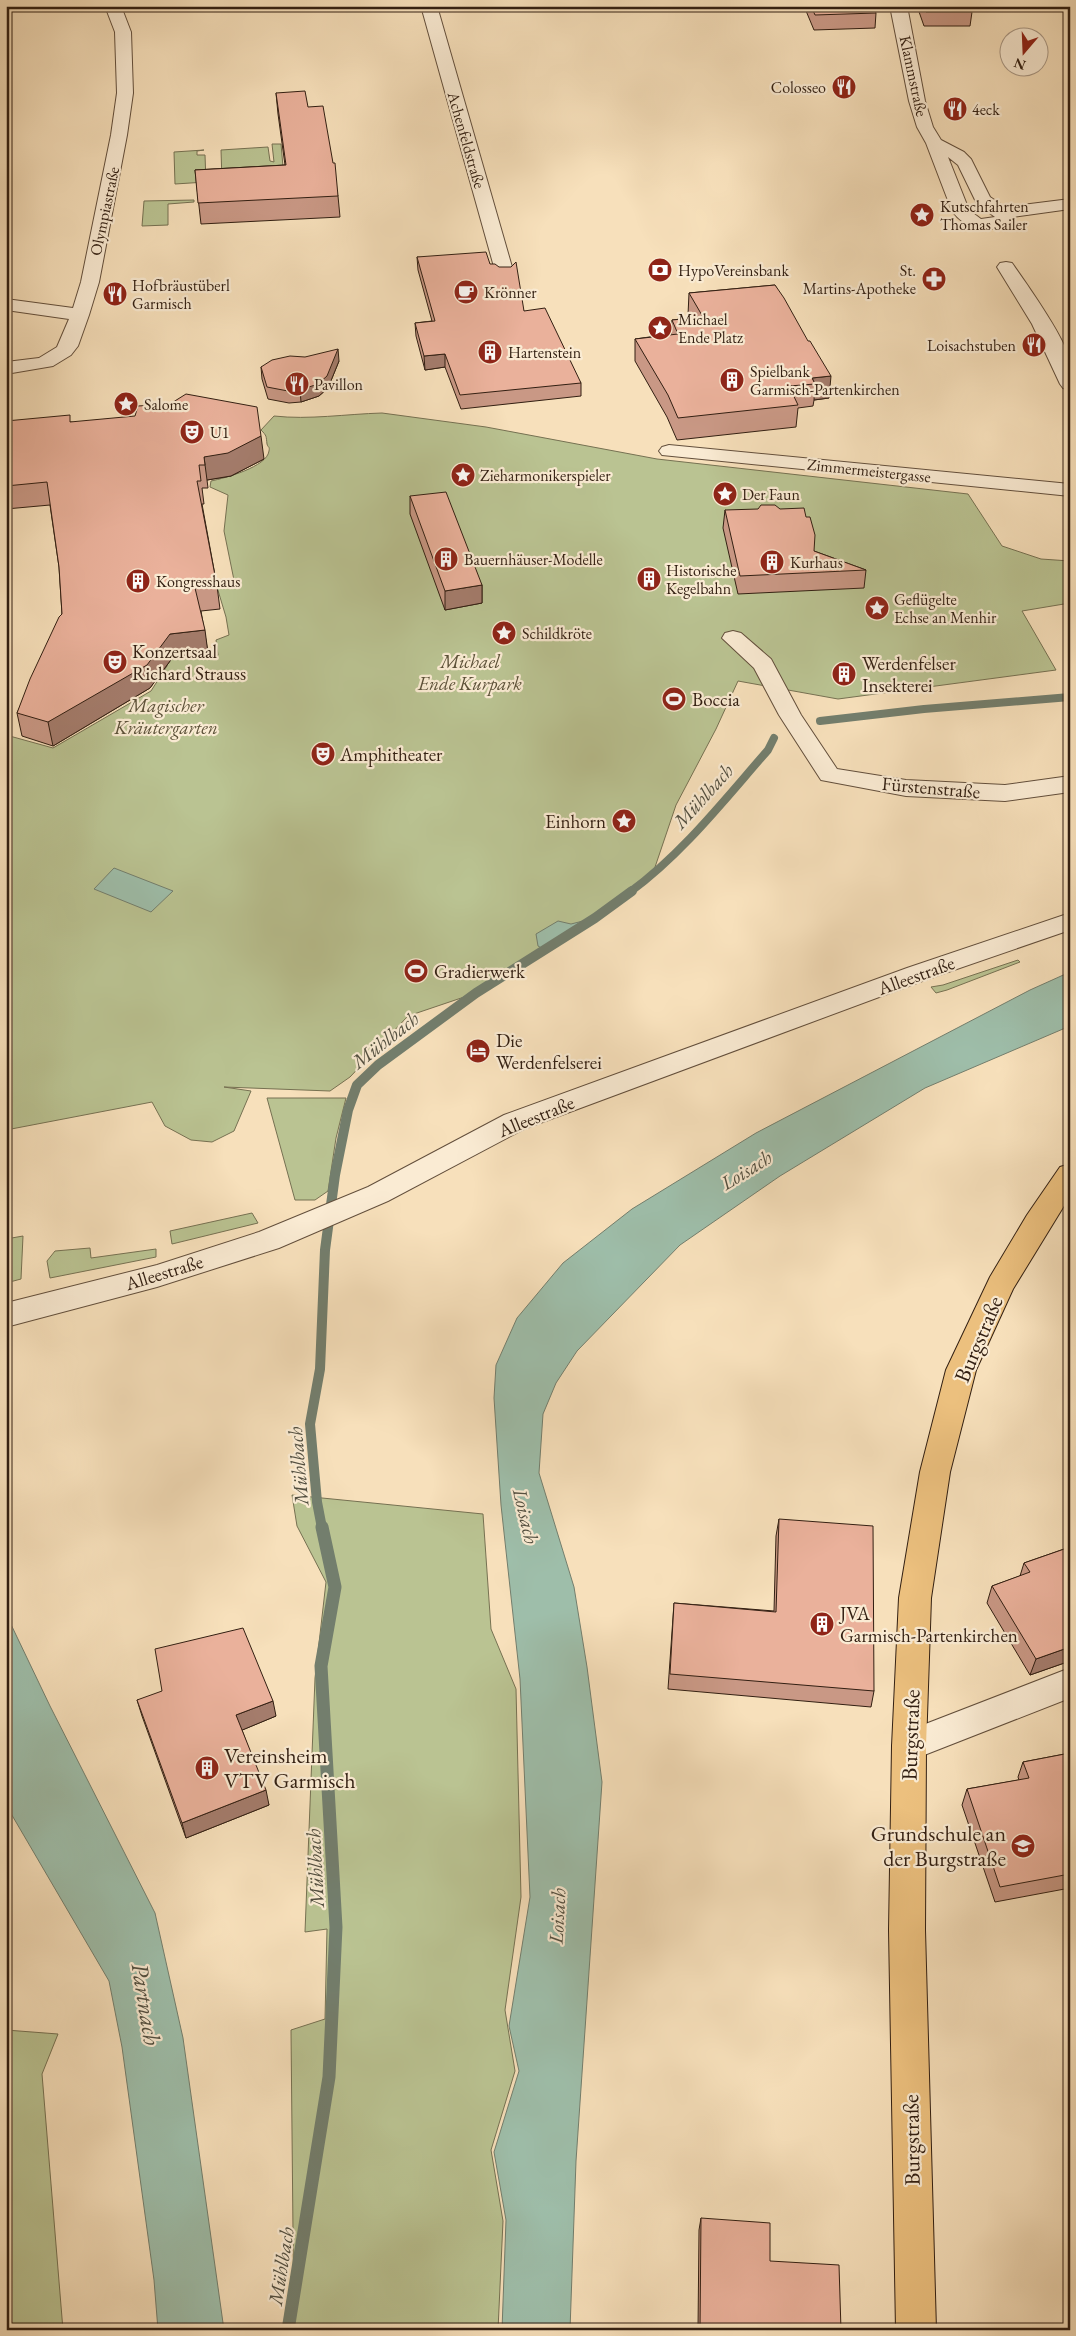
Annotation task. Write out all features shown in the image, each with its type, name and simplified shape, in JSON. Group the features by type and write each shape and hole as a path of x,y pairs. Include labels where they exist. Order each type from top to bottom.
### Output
{"main road":[{"name":"Burgstraße","path":"916,2330 907,1930 909,1746 917,1588 935,1472 961,1370 1000,1285 1037,1223 1070,1174"}],"street":[{"name":"Olympiastraße","path":"6,368 40,363 64,351 72,340 90,282 119,135 125,93 123,32 112,6"},
{"name":"Achenfeldstraße","path":"429,6 505,274"},
{"name":"Klammstraße","path":"898,6 917,100 925,127 934,143 964,216 974,223 987,225 1002,220 1004,216 1002,213"},
{"path":"934,143 958,156 966,163 983,200 1002,213 1070,204"},
{"path":"1006,267 1030,302 1060,358 1070,384"},
{"path":"6,304 80,315"},
{"name":"Zimmermeistergasse","path":"669,451 1070,490"},
{"name":"Fürstenstraße","path":"733,638 763,664 790,715 829,775 906,788 1006,793 1070,784"},
{"name":"Alleestraße","path":"6,1315 157,1276 269,1240 378,1194 514,1122 916,974 1070,921"},
{"path":"909,1746 1070,1683"}],"green space":[{"path":"272,144 281,144 284,178 222,181 221,150 268,147 270,161 274,162"},
{"path":"204,150 197,151 197,155 205,155 206,182 175,184 174,152"},
{"path":"194,200 194,202 168,204 168,225 142,226 144,201"},
{"name":"Michael Ende Kurpark","path":"382,413 486,427 657,459 968,494 1002,546 1041,559 1070,561 1070,603 1022,611 1056,670 838,699 738,681 716,729 676,805 652,876 595,918 476,993 408,1016 350,1077 330,1091 224,1087 251,1091 234,1131 212,1142 191,1140 165,1126 152,1102 6,1130 6,735 53,748 151,691 167,666 166,660 218,655 216,640 229,635 217,587 235,585 224,531 228,495 210,487 211,481 244,471 267,457 269,448 266,436 261,430 274,416 314,417"},
{"path":"1018,960 1020,962 947,990 936,993 931,987 943,985"},
{"path":"267,1098 346,1098 336,1138 328,1191 315,1200 295,1200"},
{"path":"252,1213 258,1223 172,1244 170,1231"},
{"path":"23,1236 21,1279 6,1283 6,1239"},
{"path":"90,1248 91,1258 156,1249 156,1257 50,1278 47,1261 55,1251"},
{"path":"292,1495 483,1514 491,1629 516,1689 521,1897 505,2010 515,2071 491,2150 503,2221 498,2330 294,2330 291,2030 325,2019 327,1929 305,1932 315,1678 326,1582 297,1526"},
{"path":"6,2030 58,2034 42,2074 63,2330 6,2330"}],"water":[{"path":"114,868 173,891 151,912 94,889"},
{"path":"595,918 545,950 538,946 536,934 558,921 571,924"},
{"name":"Loisach","path":"1070,972 1070,1026 925,1088 780,1176 680,1245 577,1351 556,1383 543,1414 539,1473 574,1587 602,1782 576,2161 570,2330 502,2330 506,2220 494,2152 519,2071 509,2026 530,1897 520,1679 501,1505 494,1398 496,1365 517,1318 563,1263 632,1209 756,1133 1030,990"},
{"name":"Partnach","path":"6,1614 50,1706 155,1913 183,2038 224,2330 158,2330 154,2280 122,2047 109,1981 6,1805"}],"building":[{"path":"811,6 872,6 876,13 815,15"},
{"path":"924,6 970,6 972,12 926,12"},
{"path":"305,91 308,107 323,106 333,163 335,163 338,196 198,203 195,170 286,165 276,93"},
{"path":"486,252 490,264 495,264 499,267 511,267 516,262 524,311 545,308 581,383 460,395 445,354 424,356 415,323 435,321 417,257"},
{"name":"Spielbank Garmisch-Partenkirchen","path":"775,285 831,376 812,378 815,384 789,386 798,405 678,418 668,395 635,339 678,334 672,320 703,317 689,293"},
{"path":"338,349 327,376 318,384 300,390 288,391 267,387 261,367 272,360 290,356 305,357"},
{"name":"Kongresshaus","path":"186,394 257,407 261,436 228,453 204,457 205,465 199,465 201,481 197,481 217,586 195,588 205,630 170,634 147,665 48,722 17,713 30,679 62,614 59,567 47,482 6,486 6,421 70,415 70,422 135,416 138,406 170,404"},
{"name":"Bauernhäuser-Modelle","path":"446,492 482,585 445,591 410,496"},
{"name":"Kurhaus","path":"761,505 775,505 780,509 804,508 806,517 810,517 815,535 814,551 866,570 740,576 725,510 758,509"},
{"name":"JVA Garmisch-Partenkirchen","path":"779,1519 873,1526 874,1691 670,1674 674,1603 776,1612"},
{"path":"1070,1547 1070,1647 1036,1659 992,1586 1030,1572 1024,1563"},
{"name":"Vereinsheim VTV Garmisch","path":"243,1628 273,1701 236,1715 266,1790 182,1823 137,1700 162,1691 155,1649"},
{"name":"Grundschule an der Burgstraße","path":"1070,1753 1070,1874 1000,1887 967,1789 1029,1778 1023,1762"},
{"path":"701,2218 770,2223 770,2261 839,2265 841,2330 700,2330"}],"waterway":[{"name":"Mühlbach","path":"820,721 924,709 1070,697"},
{"name":"Mühlbach","path":"630,892 668,860 703,825 768,750 774,738"},
{"name":"Mühlbach","path":"322,1528 317,1502 310,1424 320,1369 325,1250 335,1175 348,1110 357,1085 378,1065 476,993 595,918 632,891"},
{"name":"Mühlbach","path":"288,2330 329,2077 336,1927 321,1666 335,1587 322,1527"}],"place":[{"name":"Colosseo","path":"844,87"},
{"name":"4eck","path":"955,109"},
{"name":"Kutschfahrten Thomas Sailer","path":"922,215"},
{"name":"HypoVereinsbank","path":"660,270"},
{"name":"St. Martins-Apotheke","path":"934,279"},
{"name":"Krönner","path":"466,292"},
{"name":"Hofbräustüberl Garmisch","path":"115,294"},
{"name":"Michael Ende Platz","path":"660,328"},
{"name":"Loisachstuben","path":"1034,345"},
{"name":"Hartenstein","path":"490,352"},
{"name":"Spielbank Garmisch-Partenkirchen","path":"732,380"},
{"name":"Pavillon","path":"297,384"},
{"name":"Salome","path":"126,404"},
{"name":"U1","path":"192,432"},
{"name":"Zieharmonikerspieler","path":"463,475"},
{"name":"Der Faun","path":"725,494"},
{"name":"Bauernhäuser-Modelle","path":"446,559"},
{"name":"Kurhaus","path":"772,562"},
{"name":"Historische Kegelbahn","path":"649,579"},
{"name":"Kongresshaus","path":"138,581"},
{"name":"Geflügelte Echse an Menhir","path":"877,608"},
{"name":"Schildkröte","path":"504,633"},
{"name":"Konzertsaal Richard Strauss","path":"115,662"},
{"name":"Werdenfelser Insekterei","path":"844,674"},
{"name":"Boccia","path":"674,699"},
{"name":"Amphitheater","path":"323,754"},
{"name":"Einhorn","path":"624,821"},
{"name":"Gradierwerk","path":"416,971"},
{"name":"Die Werdenfelserei","path":"478,1051"},
{"name":"JVA Garmisch-Partenkirchen","path":"822,1624"},
{"name":"Vereinsheim VTV Garmisch","path":"207,1768"},
{"name":"Grundschule an der Burgstraße","path":"1023,1846"}],"park label":[{"name":"Magischer Kräutergarten","path":"166,716"}]}
